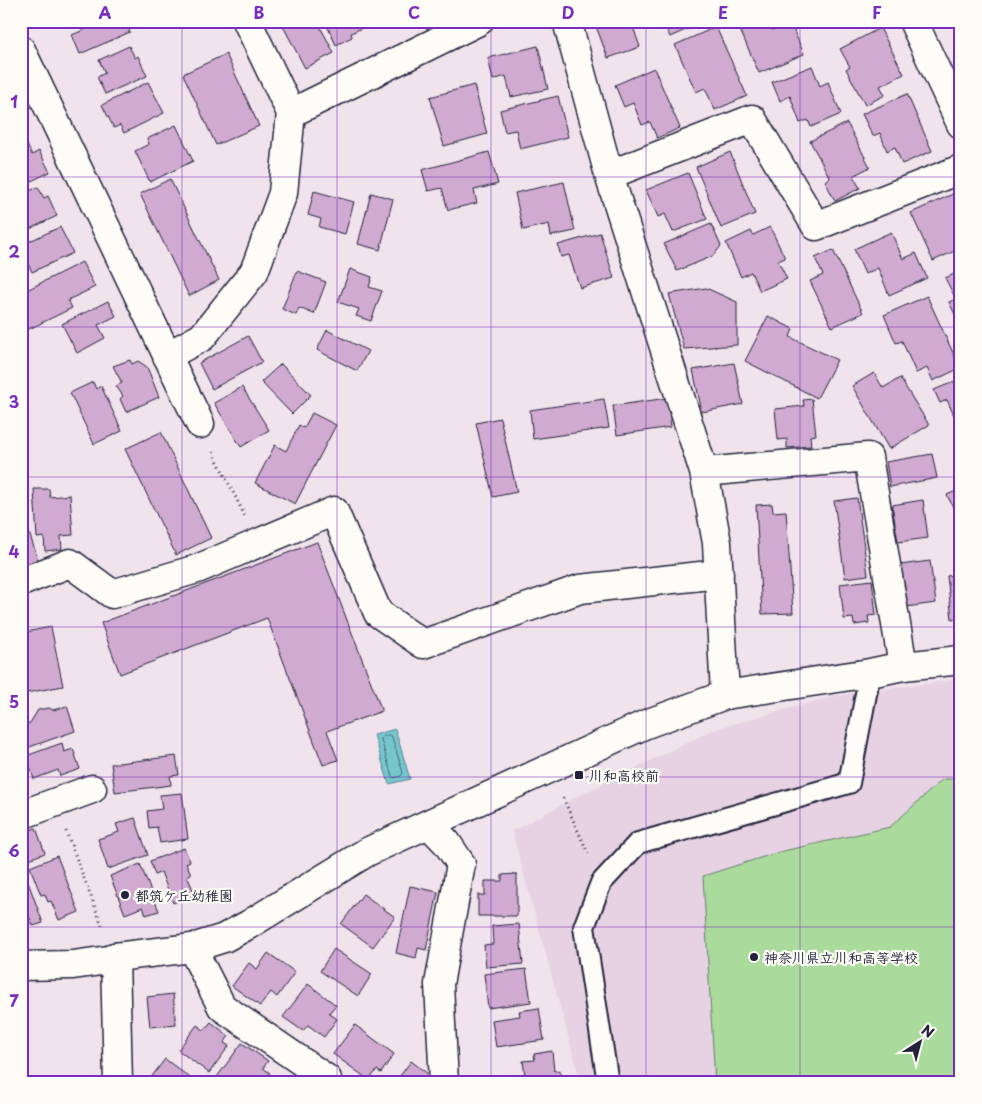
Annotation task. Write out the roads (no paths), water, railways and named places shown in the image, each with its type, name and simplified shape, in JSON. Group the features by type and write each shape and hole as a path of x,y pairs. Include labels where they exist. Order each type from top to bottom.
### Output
{"street":[{"path":"167,356 202,337 254,272 283,193 291,113 247,21"},
{"path":"291,113 479,21"},
{"path":"567,21 609,175 704,472 717,543 725,695"},
{"path":"913,21 961,124"},
{"path":"21,50 200,424"},
{"path":"609,175 752,119 816,226 961,169"},
{"path":"704,472 868,457 903,666"},
{"path":"21,582 70,563 112,594 197,569 334,511 378,613 424,644 580,589 719,574"},
{"path":"21,966 73,965 115,959 115,957 192,948 224,938 248,926 366,852 646,724 725,695 870,673 903,666 961,660"},
{"path":"21,815 92,789"},
{"path":"429,824 447,843 461,864 439,984 444,1083"},
{"path":"192,948 222,1006 327,1080"},
{"path":"115,957 118,1083"}],"lane":[{"path":"608,1083 584,928 601,883 638,843 848,783 870,673"}],"water":[{"path":"395,729 410,779 389,784 374,735"}],"place":[{"name":"川和高校前","path":"579,775"},
{"name":"都筑ケ丘幼稚園","path":"125,895"},
{"name":"神奈川県立川和高等学校","path":"754,957"}]}
